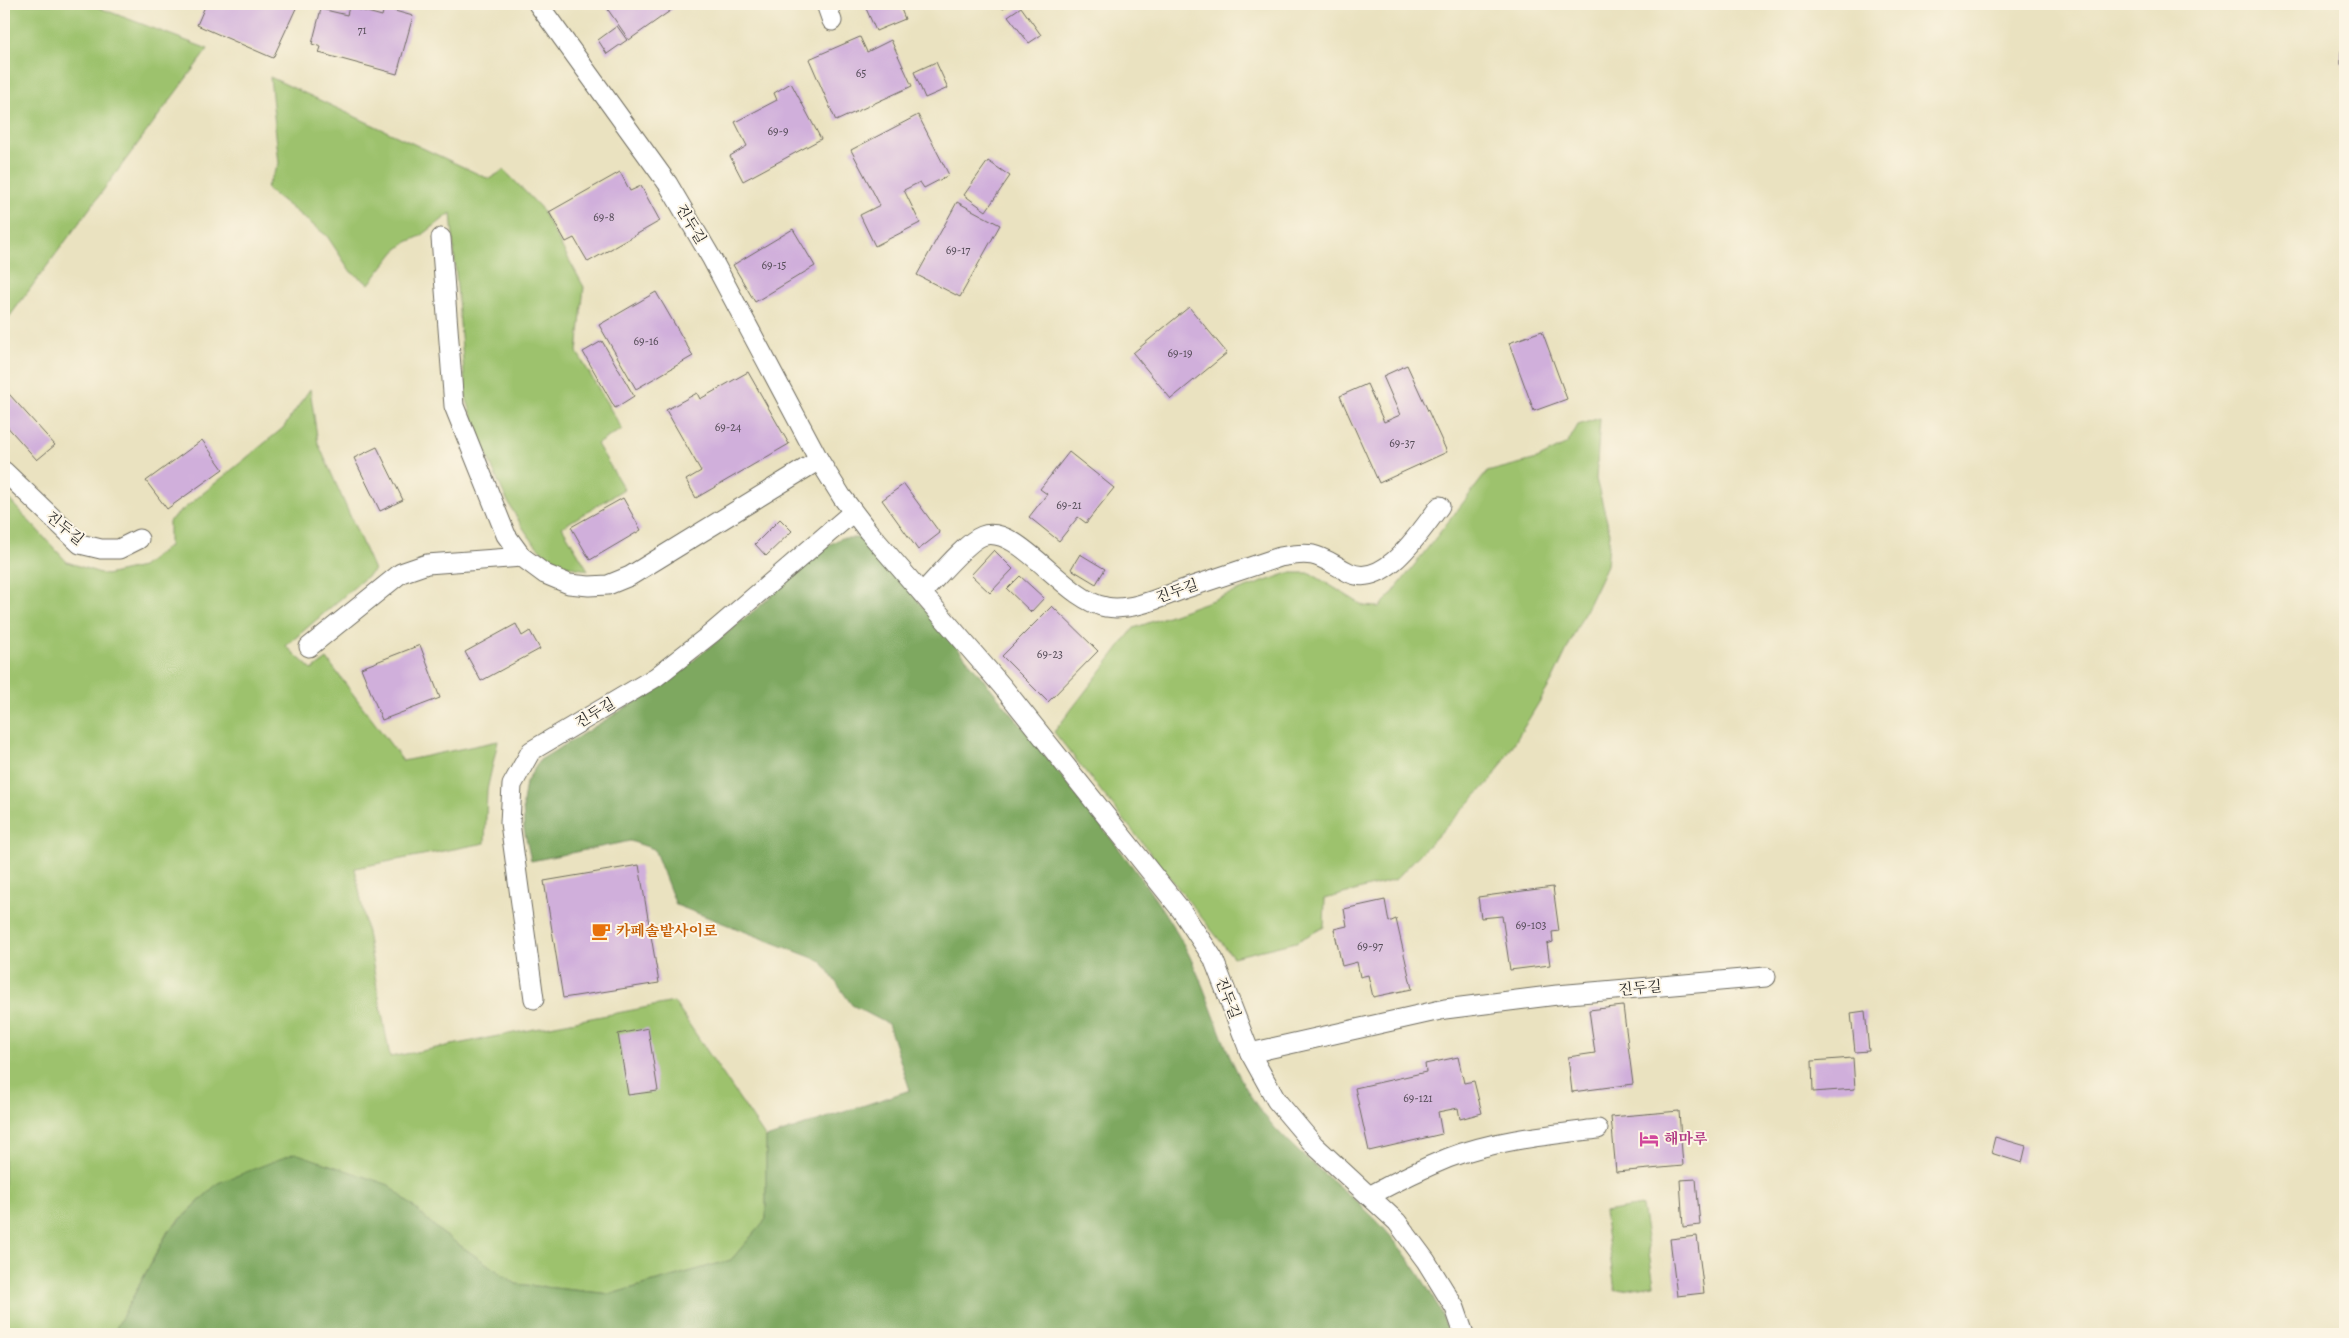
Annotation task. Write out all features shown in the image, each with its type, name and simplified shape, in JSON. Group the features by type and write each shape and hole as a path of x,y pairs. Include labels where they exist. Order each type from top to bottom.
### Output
{"lane":[{"name":"진두길","path":"538,4 668,184 712,260 819,460 853,512 1002,686 1181,910 1213,958 1250,1053 1276,1100 1314,1145 1397,1222 1426,1261 1455,1308 1464,1334"},
{"path":"826,4 832,21"},
{"path":"441,238 454,406 506,535 522,557 545,574 569,584 589,586 608,585 630,576 819,460"},
{"name":"진두길","path":"4,472 80,544 101,549 120,549 140,539"},
{"name":"진두길","path":"922,594 969,545 980,536 995,533 1008,537 1067,587 1105,607 1124,607 1149,601 1280,557 1303,553 1320,556 1350,573 1365,577 1380,572 1393,563 1440,506"},
{"name":"진두길","path":"534,999 510,823 512,785 531,751 656,677 712,633 853,512"},
{"path":"309,647 401,573 427,564 522,557"},
{"name":"진두길","path":"1250,1053 1445,1009 1557,995 1766,977"},
{"path":"1369,1196 1405,1177 1449,1158 1500,1144 1598,1129"}],"green space":[{"path":"4,4 89,4 208,49 4,324"},
{"path":"270,77 489,179 504,170 540,207 584,287 577,352 622,429 597,444 624,489 562,527 588,570 561,564 546,555 533,542 509,504 479,435 466,397 451,213 421,236 407,242 395,251 369,284 351,272 327,236 266,188 279,164"},
{"path":"310,389 318,443 374,570 286,646 312,670 327,659 403,761 498,741 487,790 485,843 355,868 390,1057 674,1002 766,1138 766,1219 731,1260 611,1294 516,1284 442,1233 389,1185 218,1183 168,1231 113,1334 4,1334 4,494 67,562 106,575 142,567 169,546 169,521 283,428"},
{"path":"1600,418 1596,479 1610,533 1607,565 1552,681 1493,778 1395,880 1325,899 1324,927 1296,942 1233,957 1054,732 1134,628 1288,573 1310,573 1364,606 1379,607 1391,595 1487,472 1537,459 1567,444 1578,425"},
{"path":"841,538 859,538 875,550 992,689 1121,852 1164,912 1189,955 1227,1049 1249,1094 1275,1128 1368,1212 1392,1238 1416,1269 1436,1303 1449,1334 113,1334 168,1232 218,1183 295,1153 389,1185 442,1233 516,1284 611,1294 731,1260 766,1219 766,1138 910,1090 888,1024 852,1005 821,961 676,905 654,849 630,841 531,861 524,829 523,802 526,782 540,760 666,683 761,605 824,548"},
{"path":"1642,1206 1654,1285 1615,1291 1604,1212"}],"building":[{"path":"206,4 298,4 273,58 197,25"},
{"path":"604,4 675,4 677,6 629,40"},
{"path":"864,4 899,4 905,19 876,31"},
{"path":"1000,4 1011,4 1003,9"},
{"path":"349,7 382,16 384,8 413,16 397,74 319,53 321,47 312,44 321,9 347,15"},
{"path":"1021,7 1041,35 1029,43 1008,16"},
{"path":"617,26 627,40 607,54 598,40"},
{"path":"860,37 867,52 891,40 912,86 836,121 809,59"},
{"path":"2341,51 2345,51 2345,64 2341,64"},
{"path":"936,62 948,88 925,98 914,72"},
{"path":"791,83 821,139 743,181 730,156 747,146 735,122 777,100 774,93"},
{"path":"918,115 949,175 924,188 920,182 904,190 920,223 875,246 860,215 880,205 851,150"},
{"path":"988,161 1010,176 986,211 964,195"},
{"path":"620,172 630,191 641,186 660,221 588,262 574,238 566,242 549,212"},
{"path":"957,202 1000,225 960,297 917,275"},
{"path":"793,229 815,266 755,302 733,265"},
{"path":"656,292 693,356 636,389 599,325"},
{"path":"1189,307 1227,353 1171,399 1133,353"},
{"path":"1542,331 1567,399 1534,411 1509,343"},
{"path":"602,341 634,396 615,408 583,352"},
{"path":"1407,365 1447,452 1379,483 1340,396 1367,384 1384,422 1400,415 1383,376"},
{"path":"748,372 789,444 696,498 686,480 701,471 666,410 697,393 700,399"},
{"path":"9,394 55,445 37,460 4,423 4,399"},
{"path":"202,440 223,469 167,509 146,481"},
{"path":"377,447 403,500 380,511 354,458"},
{"path":"1069,452 1114,488 1086,523 1078,517 1059,541 1029,517 1047,494 1040,489"},
{"path":"904,484 940,533 918,550 882,500"},
{"path":"623,498 641,530 590,560 571,527"},
{"path":"780,519 792,531 766,556 755,544"},
{"path":"994,550 1013,569 990,593 971,575"},
{"path":"1080,554 1105,569 1096,584 1071,569"},
{"path":"1020,576 1044,598 1031,612 1007,589"},
{"path":"1052,606 1098,651 1048,702 1002,656"},
{"path":"516,624 522,636 530,631 540,649 481,681 465,652"},
{"path":"420,645 440,698 382,720 361,668"},
{"path":"639,865 659,983 563,998 544,881"},
{"path":"1553,887 1559,931 1552,932 1553,942 1547,944 1550,965 1510,970 1502,916 1481,918 1478,897"},
{"path":"1385,900 1389,922 1396,919 1412,989 1373,997 1368,975 1360,977 1357,962 1342,966 1334,929 1347,926 1344,909"},
{"path":"1623,1006 1633,1084 1572,1092 1568,1057 1595,1053 1589,1010"},
{"path":"1865,1011 1869,1051 1855,1052 1851,1013"},
{"path":"648,1028 658,1091 628,1095 618,1034"},
{"path":"1458,1057 1464,1083 1474,1081 1482,1113 1460,1119 1458,1108 1438,1112 1442,1134 1369,1151 1355,1088 1426,1072 1425,1064"},
{"path":"1853,1058 1855,1089 1813,1092 1812,1061"},
{"path":"1679,1111 1683,1166 1616,1172 1611,1117"},
{"path":"1995,1137 2026,1146 2022,1163 1991,1153"},
{"path":"1696,1179 1700,1225 1683,1227 1680,1180"},
{"path":"1697,1236 1704,1293 1677,1296 1670,1239"}],"place":[{"name":"카페솔밭사이로","path":"601,931"},
{"name":"해마루","path":"1649,1139"}]}
